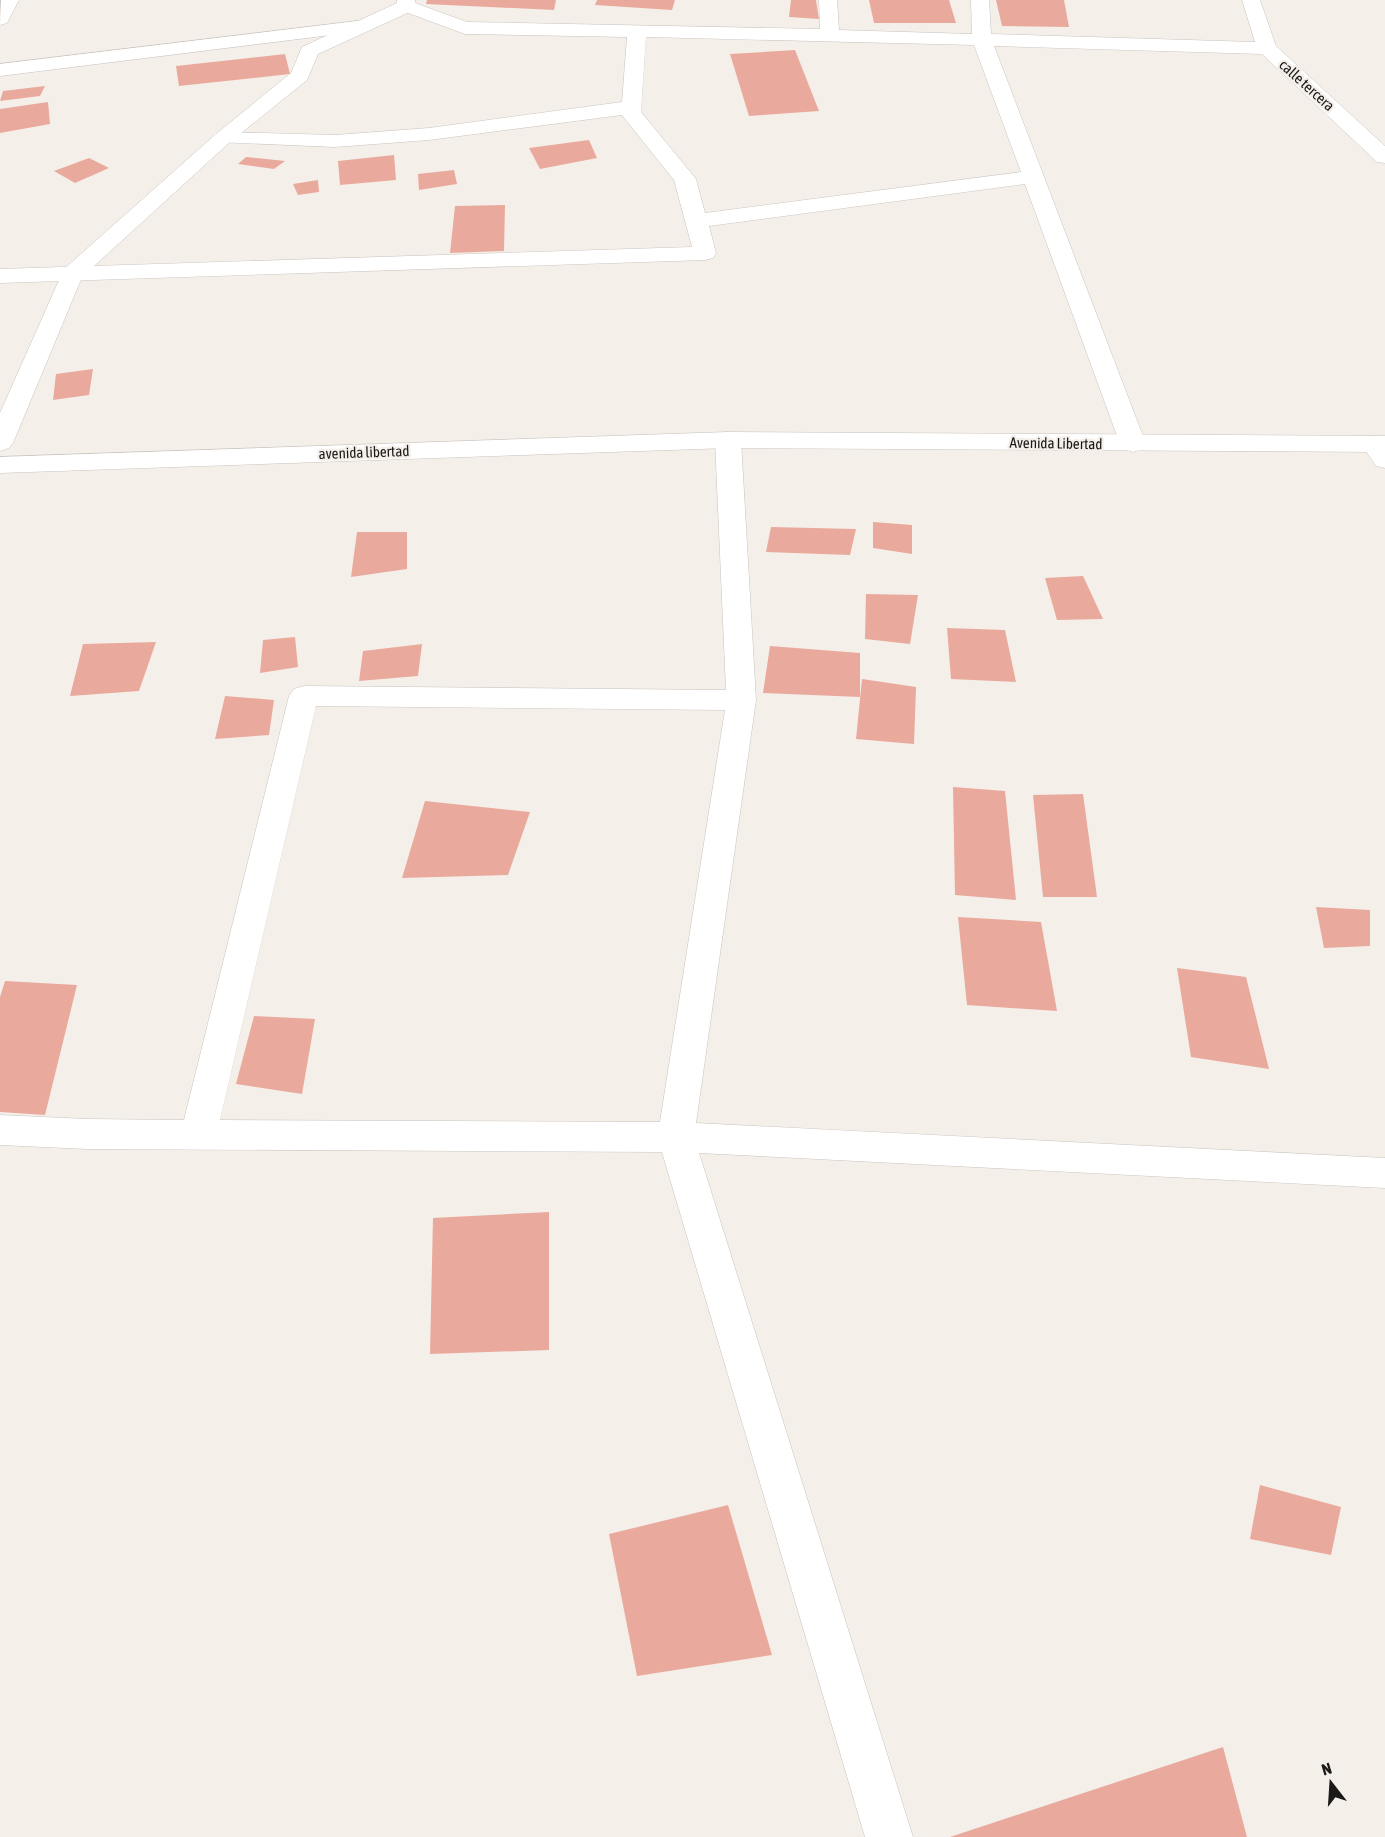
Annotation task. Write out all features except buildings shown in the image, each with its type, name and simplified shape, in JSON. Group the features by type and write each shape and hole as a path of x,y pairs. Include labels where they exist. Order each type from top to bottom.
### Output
{"street":[{"path":"0,19 10,0"},
{"path":"828,0 830,35"},
{"path":"980,0 982,40 1133,444"},
{"name":"calle tercera","path":"1251,0 1267,48 1385,157"},
{"path":"0,443 72,274 222,138 300,76 309,51 364,26 406,3 465,28 830,35 1267,48"},
{"path":"0,70 364,26"},
{"path":"0,276 705,253 685,179 631,113 637,31"},
{"path":"222,138 359,140 429,134 632,107"},
{"path":"697,221 1032,177"},
{"path":"728,440 741,700 676,1137 890,1837"},
{"name":"Avenida Libertad","path":"728,440 1133,444 1381,450"},
{"name":"avenida libertad","path":"0,465 728,440"},
{"path":"198,1135 304,696 741,700"},
{"path":"0,1130 87,1134 676,1137 1385,1173"}]}
